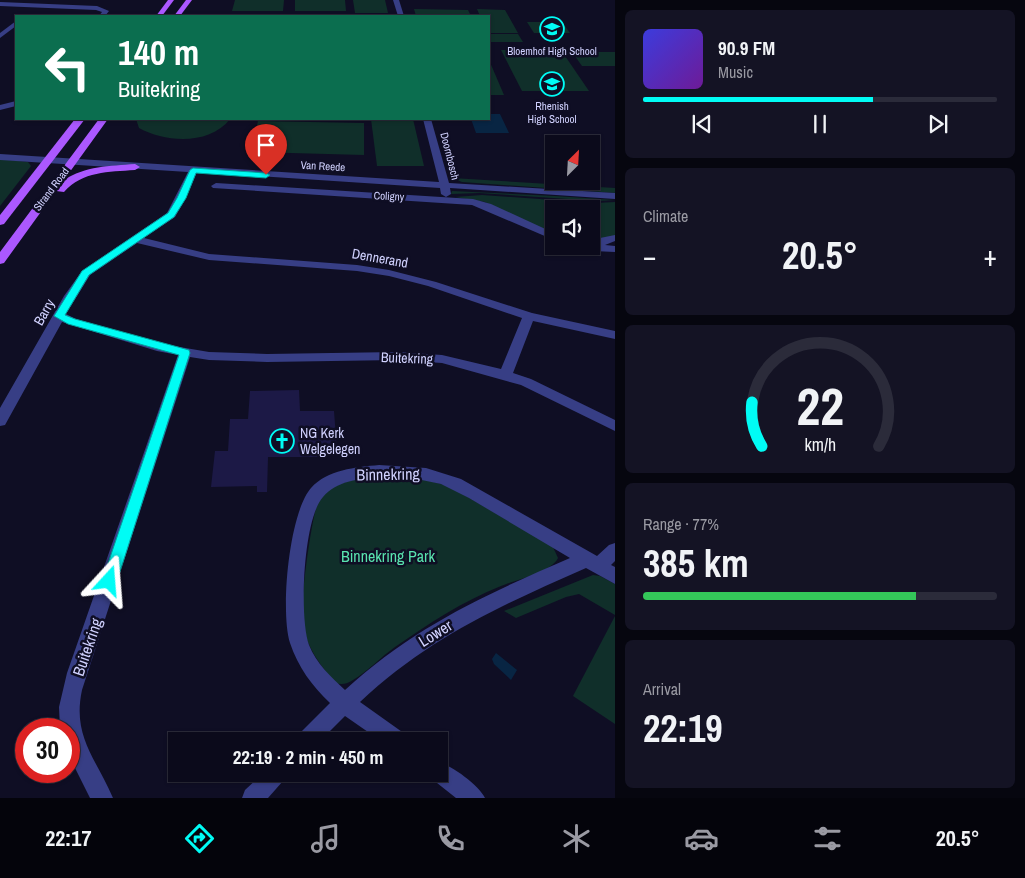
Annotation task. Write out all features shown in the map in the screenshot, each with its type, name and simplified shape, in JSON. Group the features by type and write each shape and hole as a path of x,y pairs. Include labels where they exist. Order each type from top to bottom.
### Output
{"main road":[{"path":"160,15 171,0"},
{"path":"178,15 189,0"},
{"name":"Strand Road","path":"0,222 79,120"},
{"name":"Strand Road","path":"0,260 102,120"},
{"path":"36,210 52,200 64,185 77,175 134,166"}],"street":[{"path":"30,11 43,0"},
{"path":"396,0 401,15"},
{"path":"0,4 102,9 106,11 103,15"},
{"path":"0,36 15,24"},
{"path":"0,108 15,103"},
{"name":"Doornbosch","path":"427,120 445,186 446,200"},
{"name":"Van Reede","path":"0,157 165,169 615,196"},
{"path":"165,169 180,178 186,188"},
{"name":"Barry","path":"0,422 59,316 86,273 171,215 176,209 193,170"},
{"name":"Coligny","path":"216,186 446,200 481,204 545,233"},
{"path":"600,242 615,238"},
{"name":"Dennerand","path":"135,240 215,258 350,267 389,273 432,284 529,316 615,335"},
{"path":"600,248 615,250"},
{"name":"Buitekring","path":"59,316 72,322 185,353 234,358 429,357 505,375 526,382 615,426"},
{"path":"505,375 529,316"},
{"name":"Buitekring","path":"102,798 74,742 69,720 70,698 185,353"},
{"name":"Binnekring","path":"385,732 327,689 309,664 294,627 293,610 304,520 310,501 325,486 347,475 377,471 428,474 471,492 615,576"},
{"name":"Lower","path":"315,732 345,703 418,642 484,604 592,563 615,550"},
{"path":"448,779 474,798"},
{"path":"254,798 269,782"}],"green space":[{"path":"235,0 284,0 283,11 232,11"},
{"path":"295,0 345,0 346,11 295,11"},
{"path":"353,0 385,0 388,13 355,13"},
{"path":"414,9 468,10 470,15 416,15"},
{"path":"477,9 505,10 518,33 490,33 490,15 480,15"},
{"path":"527,22 562,22 570,33 534,33"},
{"path":"490,34 518,34 523,42 490,42"},
{"path":"501,50 561,50 589,91 522,91"},
{"path":"572,52 615,52 615,66 582,66"},
{"path":"490,62 504,95 490,95"},
{"path":"136,120 229,120 211,133 187,139 162,137 139,128"},
{"path":"371,120 413,120 424,166 377,166"},
{"path":"258,121 364,123 364,155 251,152"},
{"path":"0,159 28,162 31,166 0,206"},
{"path":"452,178 545,184 545,188 462,182"},
{"path":"600,187 615,188 615,193 573,190 600,190"},
{"path":"452,191 615,200 600,201 479,193 451,194"},
{"path":"482,195 553,200 545,200 545,230 485,202 455,197"},
{"path":"615,202 615,237 600,241 600,203"},
{"name":"Binnekring Park","path":"381,477 418,478 449,486 553,547 558,558 549,567 533,575 501,586 459,606 395,647 353,680 344,684 338,684 335,683 319,662 307,640 302,624 304,582 313,522 319,500 331,488 347,481"},
{"path":"593,575 600,576 615,584 615,615 579,594 566,597 516,618 504,611"},
{"path":"615,616 615,724 573,696"}],"water":[{"path":"490,114 500,114 509,133 476,133 471,120 490,120"},
{"path":"496,653 517,670 511,680 494,664 492,659"}],"building":[{"name":"NG Kerk Welgelegen","path":"299,390 300,411 334,411 337,451 317,451 318,457 268,457 267,492 257,492 257,486 211,487 215,451 228,451 230,419 248,419 250,391"}],"place":[{"name":"Bloemhof High School","path":"552,29"},
{"name":"Rhenish High School","path":"552,84"},
{"name":"NG Kerk Welgelegen","path":"282,441"}],"route":[{"path":"109,581 185,353 72,322 59,316 77,284 86,273 108,256 171,215 182,198 193,170 266,175"}]}
